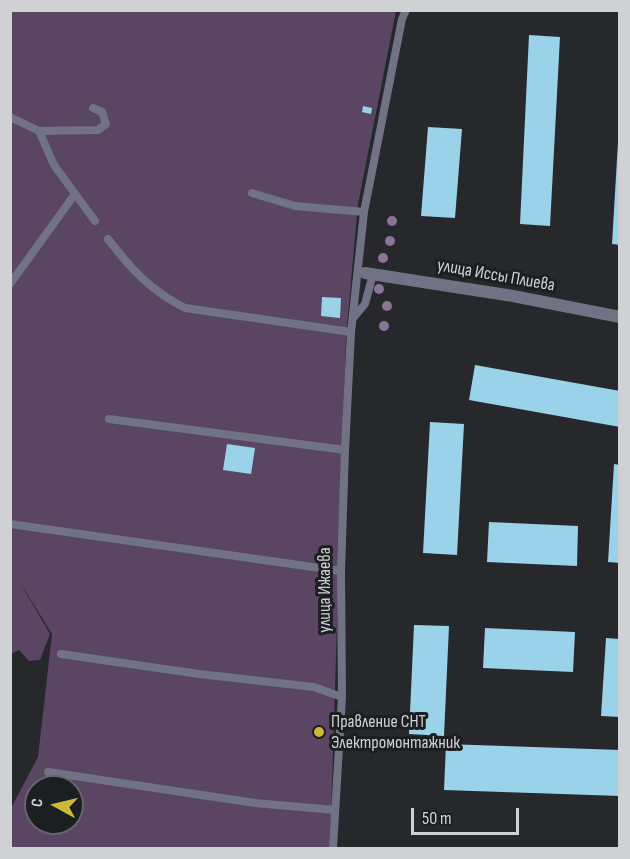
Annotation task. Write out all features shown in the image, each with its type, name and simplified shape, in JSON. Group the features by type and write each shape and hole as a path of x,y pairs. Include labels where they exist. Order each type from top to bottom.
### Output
{"street":[{"name":"улица Иссы Плиева","path":"369,274 513,296 620,317"}],"lane":[{"name":"улица Ижаева","path":"333,849 342,697 341,571 351,332 364,212 402,19 406,10"},
{"path":"10,117 39,131 98,130 106,124 102,112 93,108"},
{"path":"39,131 54,165 95,221"},
{"path":"252,193 295,206 364,212"},
{"path":"10,284 75,194"},
{"path":"108,239 126,263 162,297 184,308 351,332"},
{"path":"353,318 365,304 369,274"},
{"path":"109,419 345,450"},
{"path":"10,524 341,571"},
{"path":"61,654 200,674 314,687 342,697"},
{"path":"48,772 255,803 335,810"}],"shaded area":[{"path":"11,11 396,11 358,204 346,337 330,848 11,848 10,810 24,784 24,835 84,835 84,775 28,775 38,757 52,634 18,579 50,634 40,660 29,661 19,650 11,654"}],"building":[{"path":"529,35 560,37 550,226 520,224"},
{"path":"363,106 372,108 371,114 362,112"},
{"path":"428,127 462,129 455,218 421,216"},
{"path":"618,142 620,142 620,245 612,244"},
{"path":"322,297 341,298 340,318 321,316"},
{"path":"475,365 620,391 620,427 469,400"},
{"path":"430,422 464,424 457,555 423,553"},
{"path":"227,444 255,448 251,474 223,470"},
{"path":"614,464 620,465 620,563 608,562"},
{"path":"489,522 578,526 577,566 487,562"},
{"path":"414,625 449,626 444,736 409,734"},
{"path":"485,628 575,632 573,672 483,668"},
{"path":"606,638 620,639 620,717 601,716"},
{"path":"446,744 620,750 620,796 444,790"}],"place":[{"name":"Правление СНТ Электромонтажник","path":"319,732"}]}
